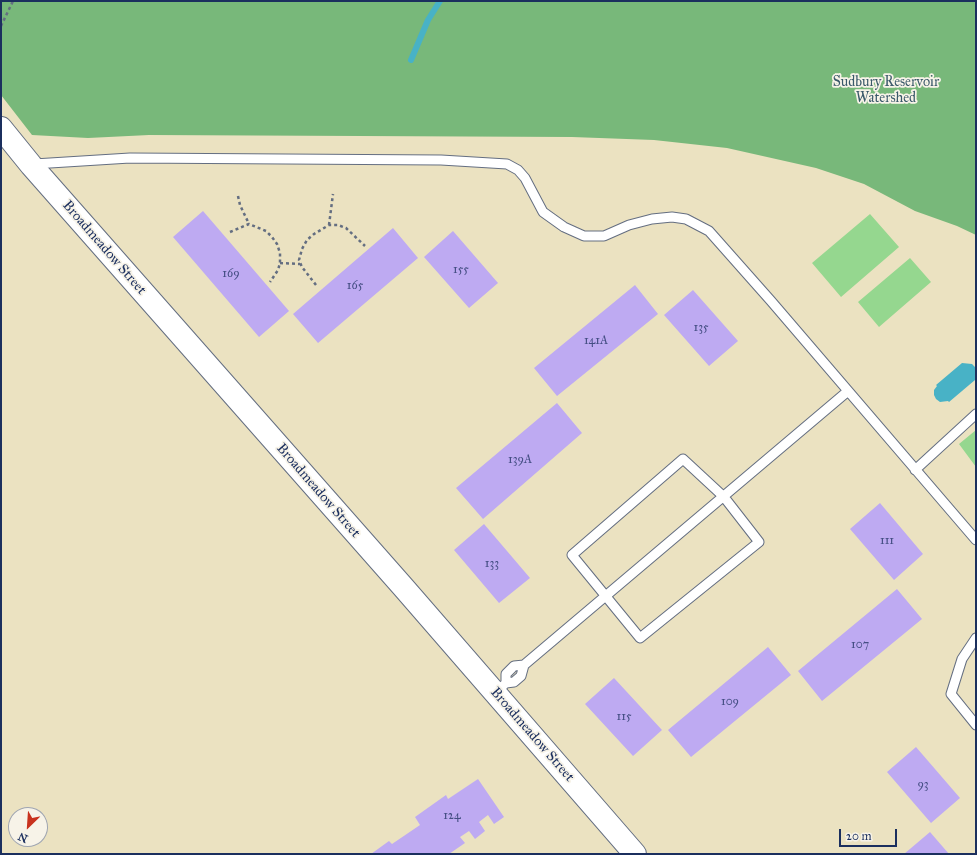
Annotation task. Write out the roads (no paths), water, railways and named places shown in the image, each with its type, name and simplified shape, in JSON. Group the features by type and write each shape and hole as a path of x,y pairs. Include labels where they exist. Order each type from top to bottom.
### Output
{"street":[{"name":"Broadmeadow Street","path":"1,128 31,165 501,688 635,854"}],"lane":[{"path":"31,165 130,158 441,160 507,164 518,170 526,178 543,212 564,227 584,236 604,236 629,224 652,219 672,217 686,219 709,231 976,540"},
{"path":"501,688 514,682 521,676 524,665 848,391"},
{"path":"915,470 976,414"},
{"path":"683,459 724,497 759,542 640,638 572,555 683,459"},
{"path":"976,638 962,659 950,694 976,725"}],"water":[{"path":"962,363 972,364 975,367 975,380 949,402 940,402 934,395 936,385"}],"waterway":[{"path":"411,60 428,20 440,1"}],"park label":[{"name":"Sudbury Reservoir Watershed","path":"886,92"}]}
